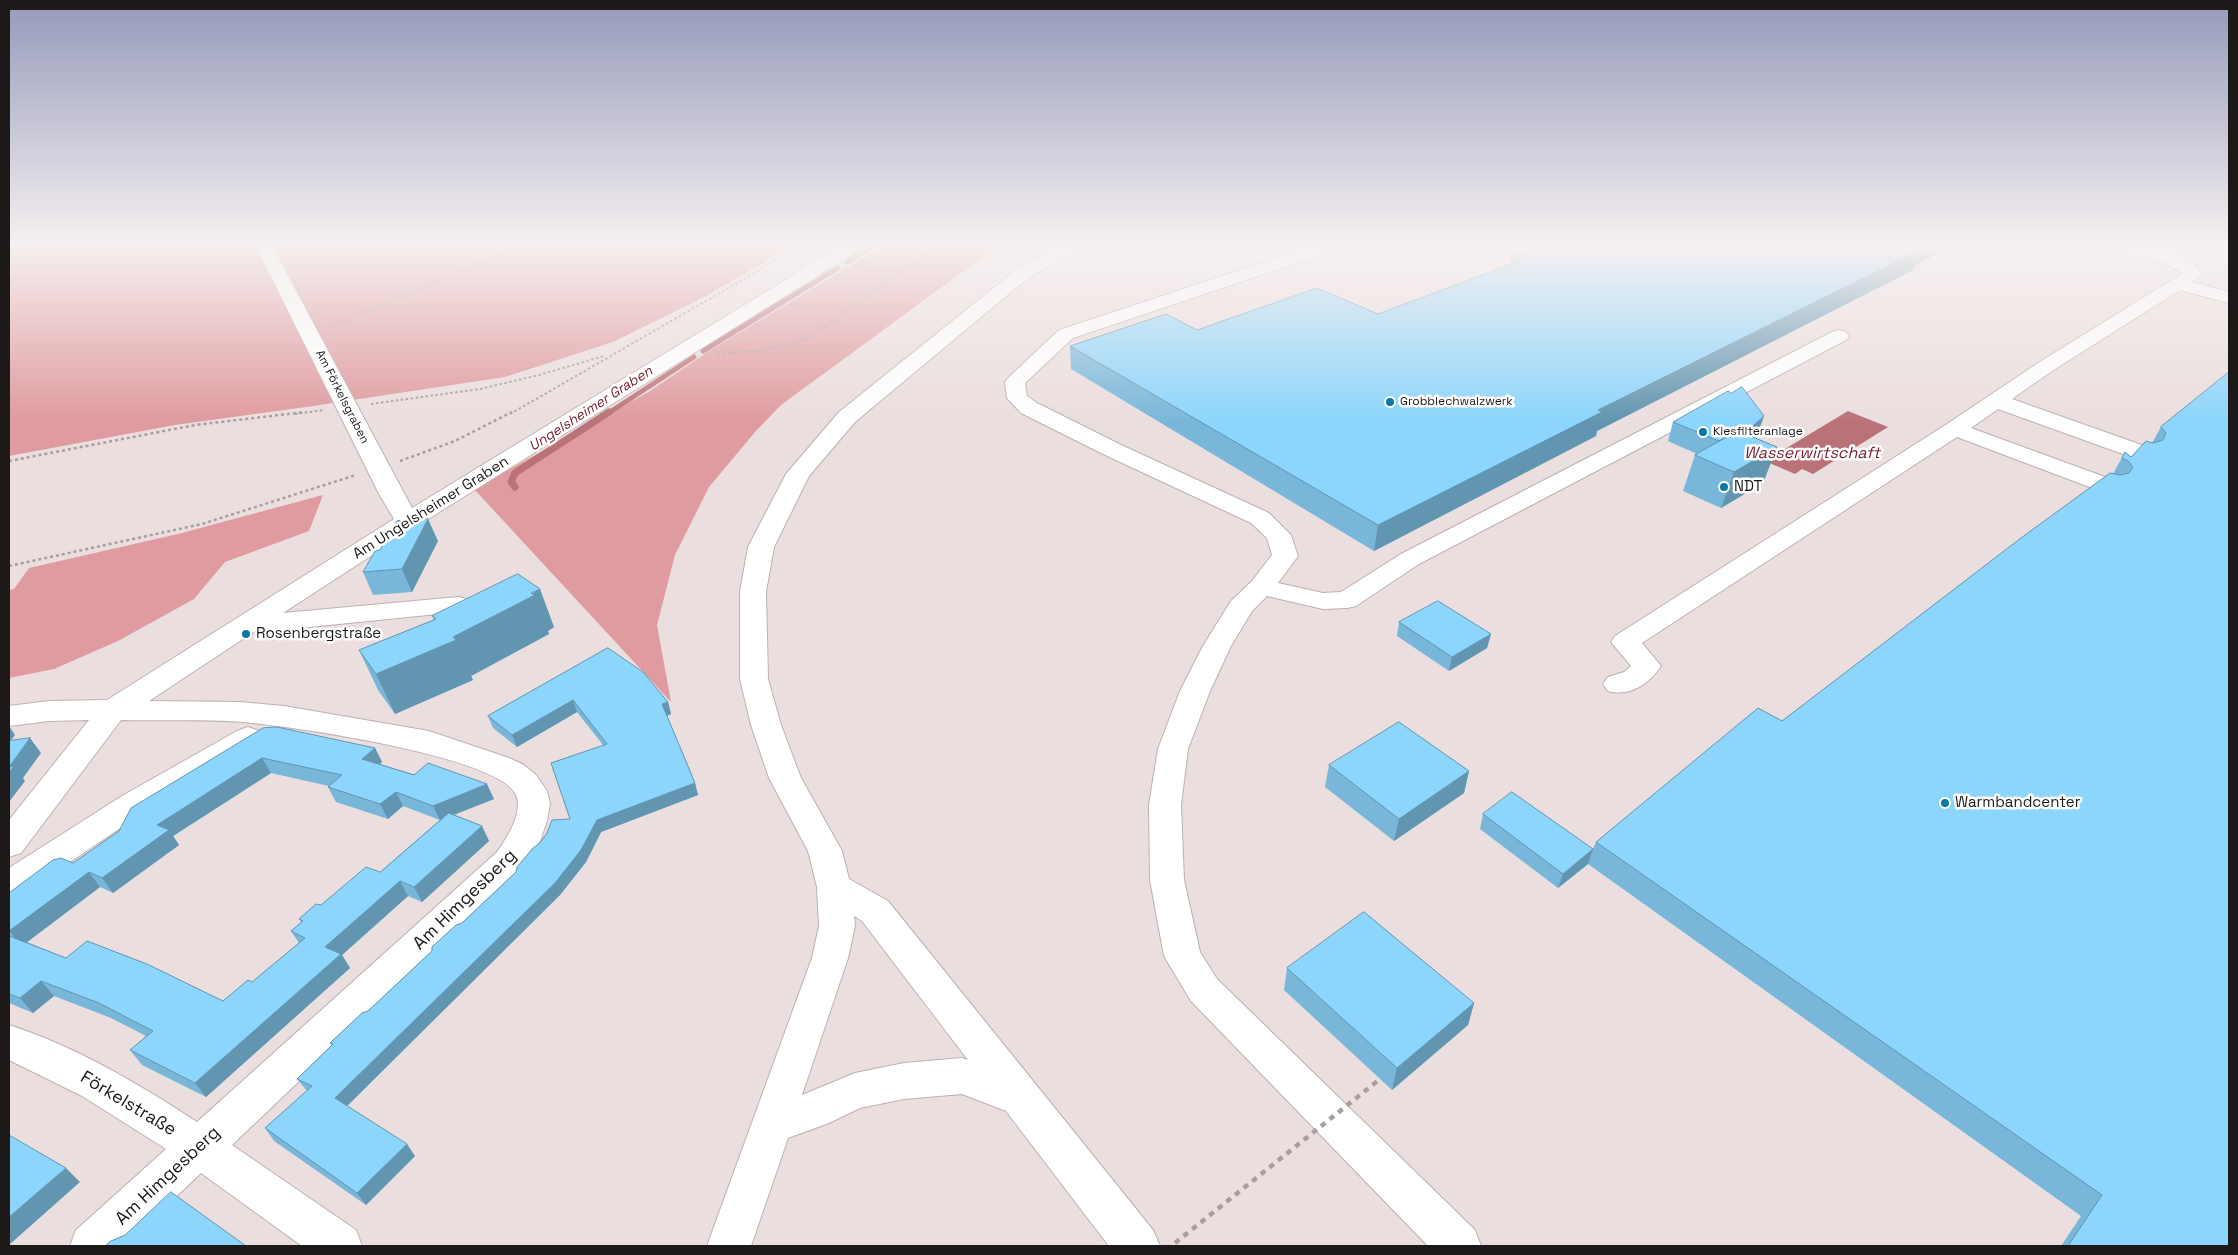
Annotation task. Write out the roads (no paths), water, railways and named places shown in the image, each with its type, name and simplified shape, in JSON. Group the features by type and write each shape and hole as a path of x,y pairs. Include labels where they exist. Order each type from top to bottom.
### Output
{"street":[{"name":"Am Förkelsgraben","path":"294,305 408,521"},
{"name":"Am Ungelsheimer Graben","path":"113,710 408,521 757,305"},
{"path":"729,1246 830,958 837,926 834,887 825,851 785,778 766,725 754,679 752,641 753,592 761,547 798,474 846,417 984,305"},
{"path":"1154,305 1066,334 1015,382 1017,398 1029,408 1111,449 1260,518 1279,535 1285,556 1261,587 1242,607 1217,646 1195,691 1173,749 1165,805 1167,880 1182,956 1204,990 1459,1246"},
{"path":"1618,684 1634,679 1647,666 1625,642 1955,429 2045,367 2145,305"},
{"path":"1261,587 1324,601 1348,600 1419,554 1839,336"},
{"path":"1997,401 2142,453"},
{"path":"1955,429 2108,486"},
{"path":"253,620 270,623 458,604"},
{"path":"9,844 113,710"},
{"name":"Am Himgesberg","path":"9,716 49,712 113,710 206,711 284,716 429,742 498,766 513,773 525,783 531,792 534,803 531,821 523,841 509,861 92,1246"},
{"path":"9,885 133,804 284,716"},
{"path":"834,887 875,911 1137,1246"},
{"name":"Förkelstraße","path":"9,1042 45,1056 127,1100 340,1246"},
{"path":"772,1124 814,1110 855,1091 904,1081 962,1076 1020,1096"}],"water":[{"name":"Wasserwirtschaft","path":"1848,411 1888,427 1813,474 1802,469 1795,474 1765,461"}],"waterway":[{"name":"Ungelsheimer Graben","path":"703,351 779,305"},
{"name":"Ungelsheimer Graben","path":"607,414 694,357"},
{"name":"Ungelsheimer Graben","path":"515,487 511,482 515,473 609,412"}],"place":[{"name":"Grobblechwalzwerk","path":"1390,402"},
{"name":"Kiesfilteranlage","path":"1703,432"},
{"name":"NDT","path":"1724,487"},
{"name":"Rosenbergstraße","path":"246,634"},
{"name":"Warmbandcenter","path":"1945,803"}]}
